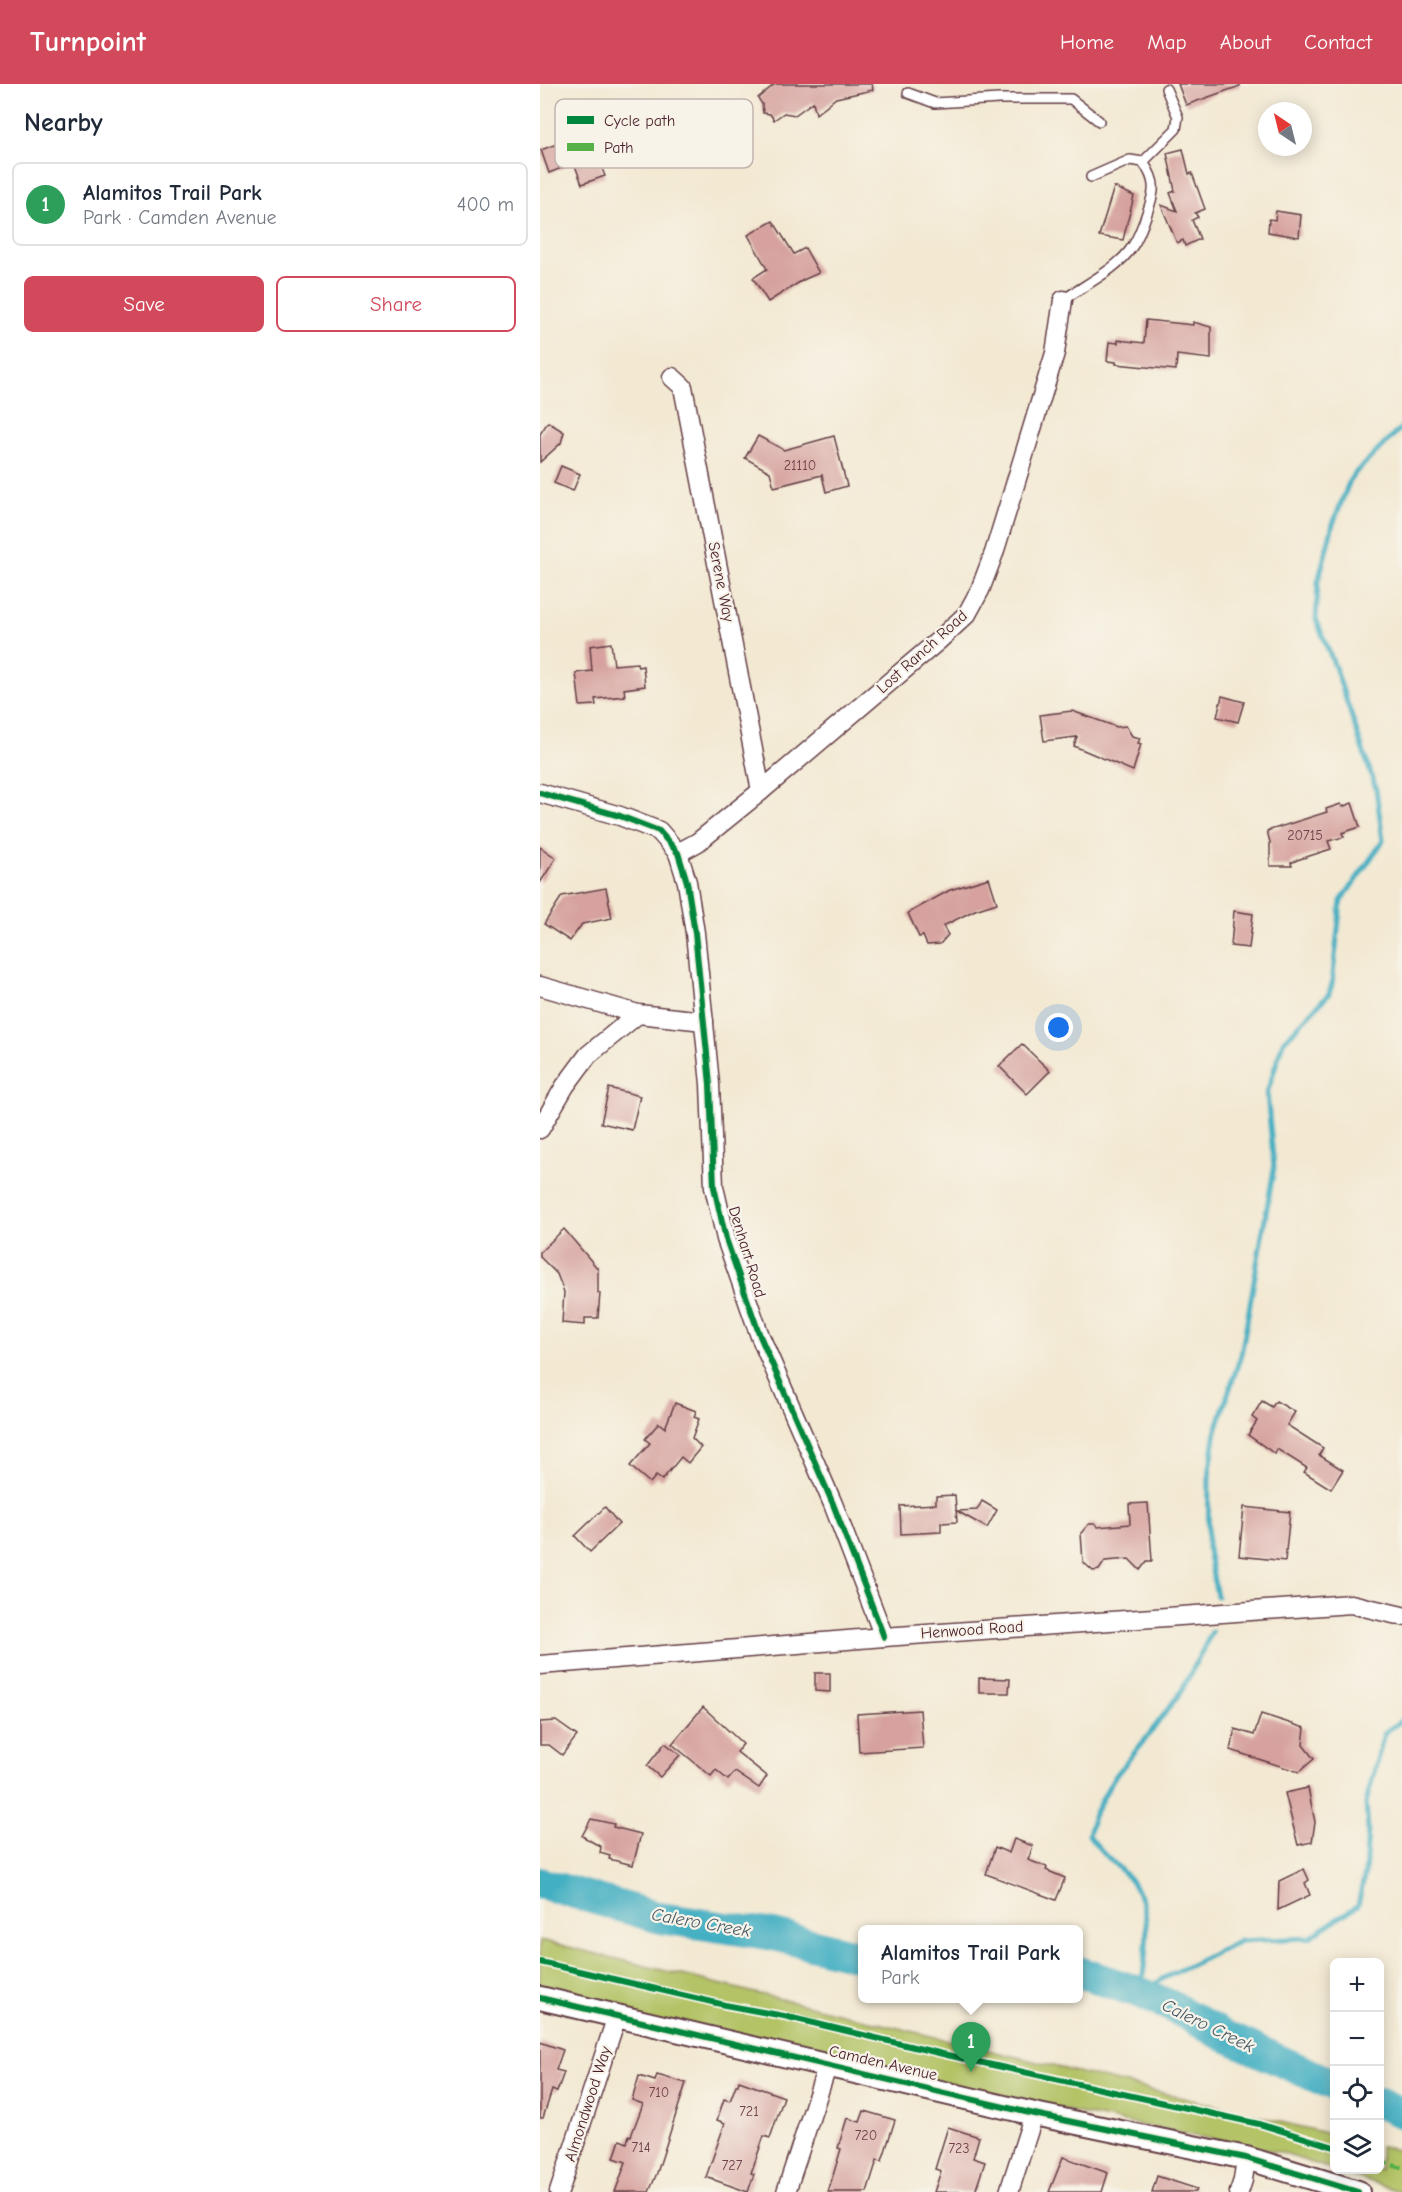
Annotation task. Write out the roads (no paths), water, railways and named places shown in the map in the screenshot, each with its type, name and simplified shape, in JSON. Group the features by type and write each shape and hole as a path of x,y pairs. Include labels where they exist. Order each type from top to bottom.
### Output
{"street":[{"name":"Lost Ranch Road","path":"678,853 698,842 761,791 967,614 980,590 994,553 1018,477 1055,353 1063,300"},
{"name":"Serene Way","path":"672,377 683,387 761,791"},
{"path":"540,794 620,816 659,831 678,853"},
{"name":"Denhart Road","path":"678,853 687,882 705,1022 714,1187 726,1239 760,1336 833,1504 884,1637"},
{"path":"540,986 638,1014 705,1022"},
{"path":"540,1129 565,1086 588,1055 638,1014"},
{"name":"Henwood Road","path":"540,1665 884,1637 1351,1604 1402,1616"},
{"name":"Camden Avenue","path":"540,1998 1034,2114 1246,2158 1358,2192"},
{"name":"Almondwood Way","path":"559,2192 617,2016"},
{"path":"786,2192 828,2064"},
{"path":"1009,2192 1034,2114"},
{"path":"1239,2192 1246,2158"}],"lane":[{"path":"1143,162 1176,129 1178,117 1166,89"},
{"path":"908,93 935,103 999,99 1071,99 1099,121"},
{"path":"1063,300 1118,262 1131,249 1155,193 1152,174 1143,162 1130,160 1091,177"}],"waterway":[{"path":"1217,1596 1208,1550 1209,1476 1216,1430 1241,1355 1274,1168 1267,1093 1283,1042 1329,994 1341,901 1383,841 1376,789 1335,667 1316,619 1318,582 1333,524 1350,480 1402,427"},
{"path":"1141,1993 1147,1937 1140,1896 1133,1884 1089,1835 1093,1816 1113,1779 1182,1690 1212,1632"},
{"path":"1141,1993 1164,1978 1240,1941 1309,1938 1358,1905 1365,1873 1368,1830 1366,1803 1384,1733 1402,1720"},
{"name":"Calero Creek","path":"540,1883 660,1918 774,1935 858,1956"},
{"name":"Calero Creek","path":"1083,1973 1141,1993 1173,2007 1221,2034 1330,2083"},
{"name":"Calero Creek","path":"1384,2105 1402,2113"}],"place":[{"name":"Alamitos Trail Park","path":"971,2072"}]}
